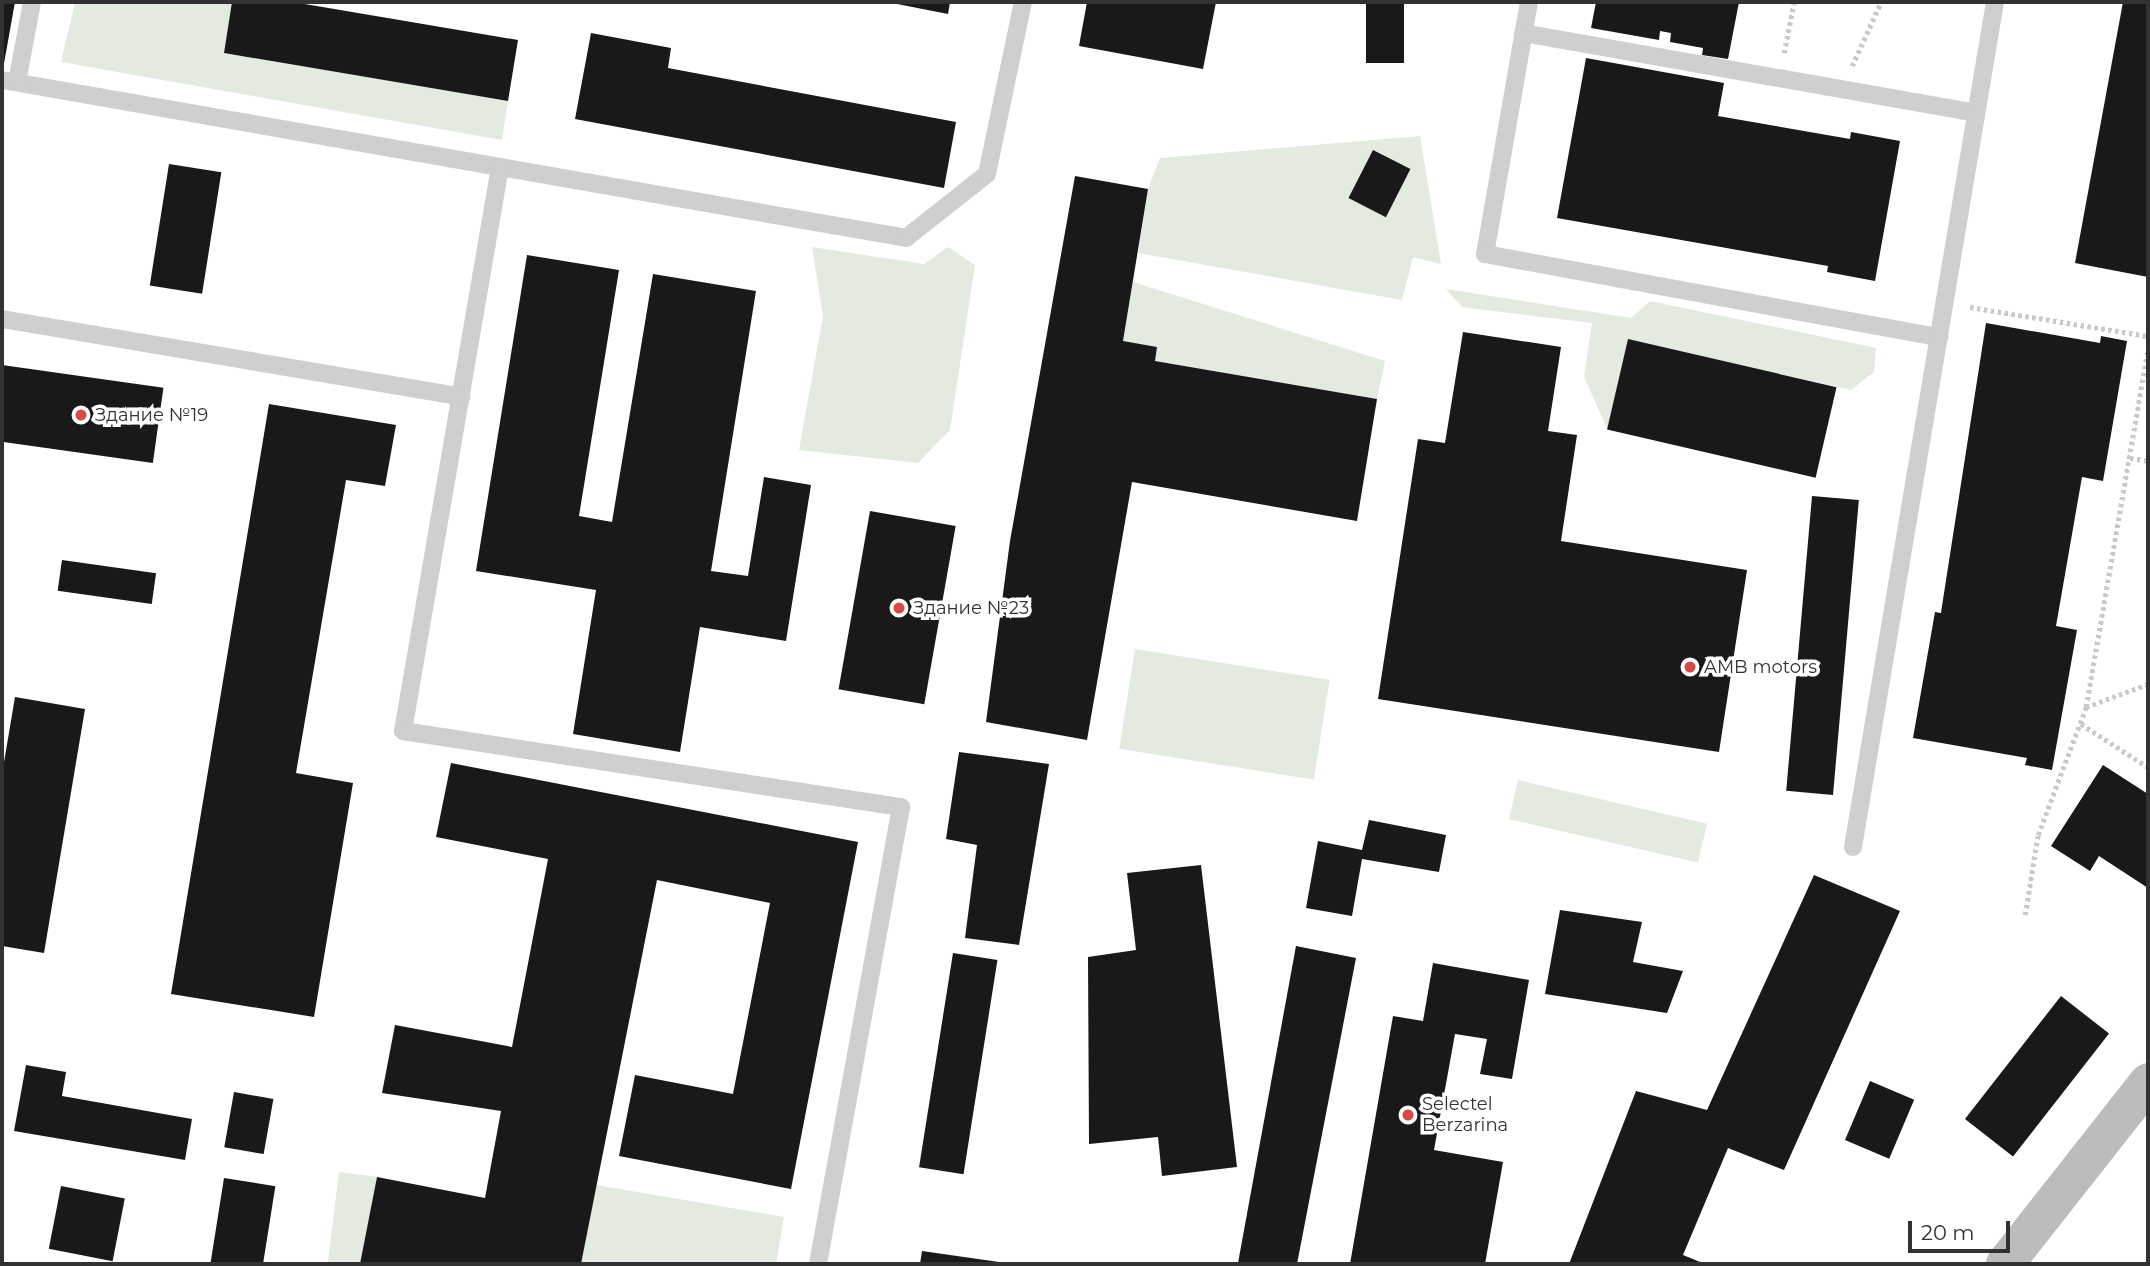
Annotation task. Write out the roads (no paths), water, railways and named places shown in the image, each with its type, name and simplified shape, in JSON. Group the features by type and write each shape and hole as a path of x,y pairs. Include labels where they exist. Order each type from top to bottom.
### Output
{"street":[{"path":"2005,1264 2148,1082"}],"lane":[{"path":"32,2 9,81 906,238 987,174 1023,2"},
{"path":"1529,2 1485,254 1939,337"},
{"path":"1853,847 1995,2"},
{"path":"1523,33 1976,113"},
{"path":"500,167 403,731 901,807 818,1264"},
{"path":"2,319 461,397"}],"place":[{"name":"Здание №19","path":"81,415"},
{"name":"Здание №23","path":"899,608"},
{"name":"AMB motors","path":"1690,667"},
{"name":"Selectel Berzarina","path":"1408,1115"}]}
